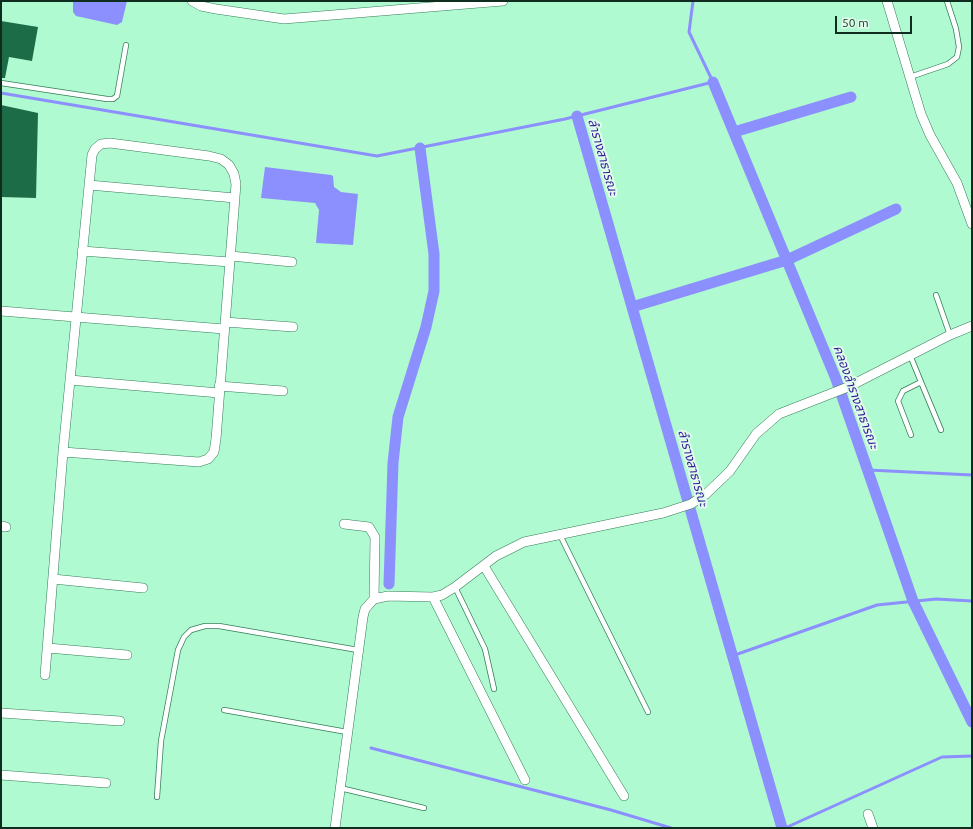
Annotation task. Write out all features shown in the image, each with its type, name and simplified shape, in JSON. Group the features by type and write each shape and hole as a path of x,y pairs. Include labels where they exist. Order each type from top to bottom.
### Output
{"street":[{"path":"192,1 201,6 216,9 284,19 503,1"},
{"path":"887,1 927,128 956,182 972,224"},
{"path":"45,675 63,452 92,155 95,149 101,144 110,142 201,155 221,160 229,165 234,174 236,184 214,452 208,459 189,463 63,452"},
{"path":"89,185 235,198"},
{"path":"82,251 292,262"},
{"path":"1,311 76,317 292,327"},
{"path":"335,828 358,650 365,609 374,599 388,596 433,597 455,587 508,548 524,542 559,533 681,509 692,504 706,494 730,471 756,434 779,414 848,387 950,335 972,326"},
{"path":"70,380 219,390 283,391"},
{"path":"344,524 369,527 375,537 374,599"},
{"path":"484,566 624,796"},
{"path":"53,579 143,588"},
{"path":"433,597 525,780"},
{"path":"48,648 127,655"},
{"path":"1,713 120,722"},
{"path":"1,775 106,783"},
{"path":"868,814 872,828"}],"lane":[{"path":"910,77 948,64 957,57 959,47 956,29 947,1"},
{"path":"1,83 114,99 117,96 126,45"},
{"path":"936,295 950,335"},
{"path":"910,355 941,430"},
{"path":"911,435 898,401 903,391 909,386 921,382"},
{"path":"559,533 648,712"},
{"path":"455,587 485,649 494,690"},
{"path":"157,797 161,741 178,650 184,637 191,630 205,626 219,626 358,650"},
{"path":"224,710 347,732"},
{"path":"340,788 424,808"}],"shaded area":[{"path":"73,1 127,1 122,22 117,25 76,16 73,12"},
{"path":"265,167 331,175 333,176 334,187 341,192 358,194 353,245 316,243 319,210 315,203 261,198"}],"building":[{"path":"1,21 38,27 32,61 9,57 5,78 1,78"},
{"path":"1,105 38,113 36,198 1,197"}],"waterway":[{"path":"1,93 377,156 565,119 713,82 689,32 693,1"},
{"name":"คลองลำรางสาธารณะ","path":"713,82 836,379 913,601 972,722"},
{"path":"734,132 851,97"},
{"name":"ลำรางสาธารณะ","path":"577,116 782,828"},
{"path":"389,584 393,463 398,417 426,327 434,291 434,254 420,148"},
{"path":"632,307 787,260 896,209"},
{"path":"868,470 972,475"},
{"path":"732,656 877,605 936,599 972,601"},
{"path":"371,748 611,810 671,828"},
{"path":"785,828 942,757 972,756"}]}
